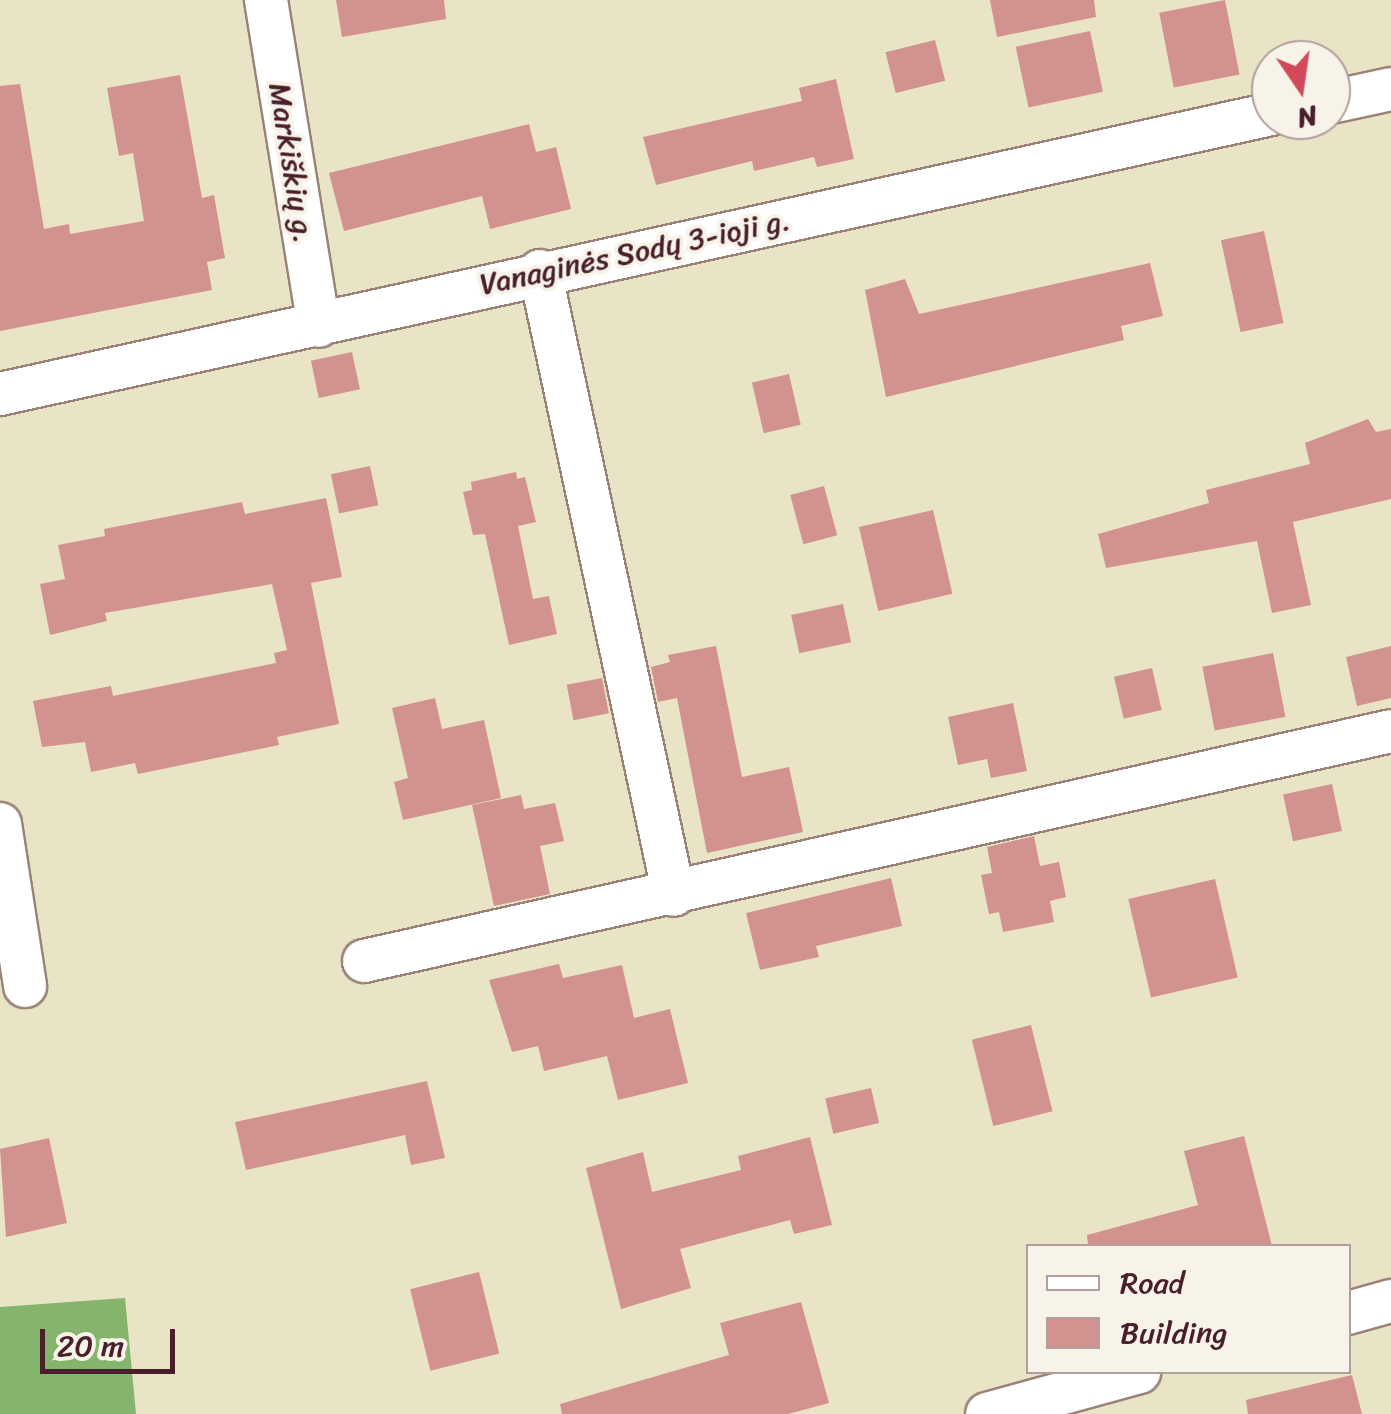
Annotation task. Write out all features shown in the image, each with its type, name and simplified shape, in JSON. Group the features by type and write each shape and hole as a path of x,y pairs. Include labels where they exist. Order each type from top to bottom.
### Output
{"street":[{"name":"Markiškių g.","path":"266,0 319,326"},
{"path":"1351,98 1391,89"},
{"name":"Vanaginės Sodų 3-ioji g.","path":"0,394 319,326 540,271 1251,118"},
{"path":"540,271 674,896"},
{"path":"364,961 674,896 1391,731"},
{"path":"0,824 25,986"},
{"path":"1351,1312 1391,1301"},
{"path":"987,1414 1132,1374"}],"green space":[{"path":"125,1298 136,1414 0,1414 0,1307"}],"building":[{"path":"336,0 444,0 446,19 342,37"},
{"path":"990,0 1094,0 1096,17 997,37"},
{"path":"1225,0 1240,75 1174,87 1159,13"},
{"path":"1090,31 1103,92 1029,107 1016,47"},
{"path":"935,40 945,81 896,93 886,52"},
{"path":"180,75 202,198 214,195 225,258 207,262 212,290 0,331 0,86 20,84 44,229 69,224 70,234 144,221 133,153 119,156 107,88"},
{"path":"836,79 854,159 817,167 814,157 754,171 752,161 656,185 643,137 802,101 799,88"},
{"path":"529,124 536,152 556,147 571,209 490,229 482,196 344,231 329,173"},
{"path":"1264,231 1284,323 1241,332 1221,240"},
{"path":"1150,263 1163,316 1121,326 1124,340 886,397 865,290 905,279 919,314"},
{"path":"352,352 360,389 319,398 311,361"},
{"path":"789,374 801,425 764,433 752,383"},
{"path":"1368,419 1376,432 1391,429 1391,499 1293,522 1311,605 1272,613 1257,541 1106,568 1098,534 1209,503 1206,490 1310,464 1305,443"},
{"path":"370,466 378,505 339,513 331,474"},
{"path":"516,472 517,479 525,477 536,522 518,526 533,599 549,596 557,634 509,645 485,534 473,535 463,492 472,490 471,482"},
{"path":"824,486 837,535 803,544 790,495"},
{"path":"326,498 342,577 311,583 339,724 277,737 279,745 138,774 135,763 91,772 85,742 42,747 33,701 111,686 113,696 276,663 274,653 287,650 272,584 105,613 107,621 50,635 40,584 65,579 58,545 105,536 104,529 242,502 245,514"},
{"path":"933,510 952,594 878,611 859,527"},
{"path":"843,604 851,642 799,653 791,615"},
{"path":"716,646 742,777 789,767 803,832 707,853 677,698 658,702 651,667 670,662 668,655"},
{"path":"1391,646 1391,698 1357,706 1346,657"},
{"path":"1273,653 1285,717 1215,731 1202,667"},
{"path":"1152,668 1162,710 1124,719 1114,677"},
{"path":"602,678 609,713 574,720 567,685"},
{"path":"435,698 442,729 484,720 501,798 403,820 394,782 408,778 392,708"},
{"path":"1013,703 1027,771 991,778 987,759 958,765 948,717"},
{"path":"1332,784 1342,831 1293,841 1283,794"},
{"path":"521,795 524,809 555,803 564,841 540,846 550,894 494,906 472,805"},
{"path":"1034,836 1040,866 1059,862 1066,897 1050,901 1054,922 1003,932 999,912 989,914 981,875 992,873 987,847"},
{"path":"891,878 902,926 816,946 819,957 760,970 746,913"},
{"path":"1215,879 1238,977 1151,997 1128,899"},
{"path":"559,964 563,978 622,965 634,1018 670,1009 688,1083 618,1100 607,1056 544,1071 538,1046 512,1052 489,980"},
{"path":"1031,1025 1053,1111 993,1126 972,1040"},
{"path":"427,1081 445,1158 411,1165 405,1135 246,1170 235,1122"},
{"path":"871,1088 879,1123 833,1134 825,1099"},
{"path":"1244,1136 1271,1244 1088,1244 1087,1235 1198,1205 1184,1151"},
{"path":"810,1137 832,1225 794,1234 790,1220 680,1249 691,1288 621,1309 586,1168 643,1152 652,1192 741,1170 738,1156"},
{"path":"49,1138 67,1223 6,1237 0,1149"},
{"path":"479,1272 499,1354 430,1371 410,1289"},
{"path":"801,1302 829,1403 788,1414 562,1414 560,1404 729,1355 720,1323"},
{"path":"1352,1375 1362,1414 1248,1414 1246,1400"}]}
